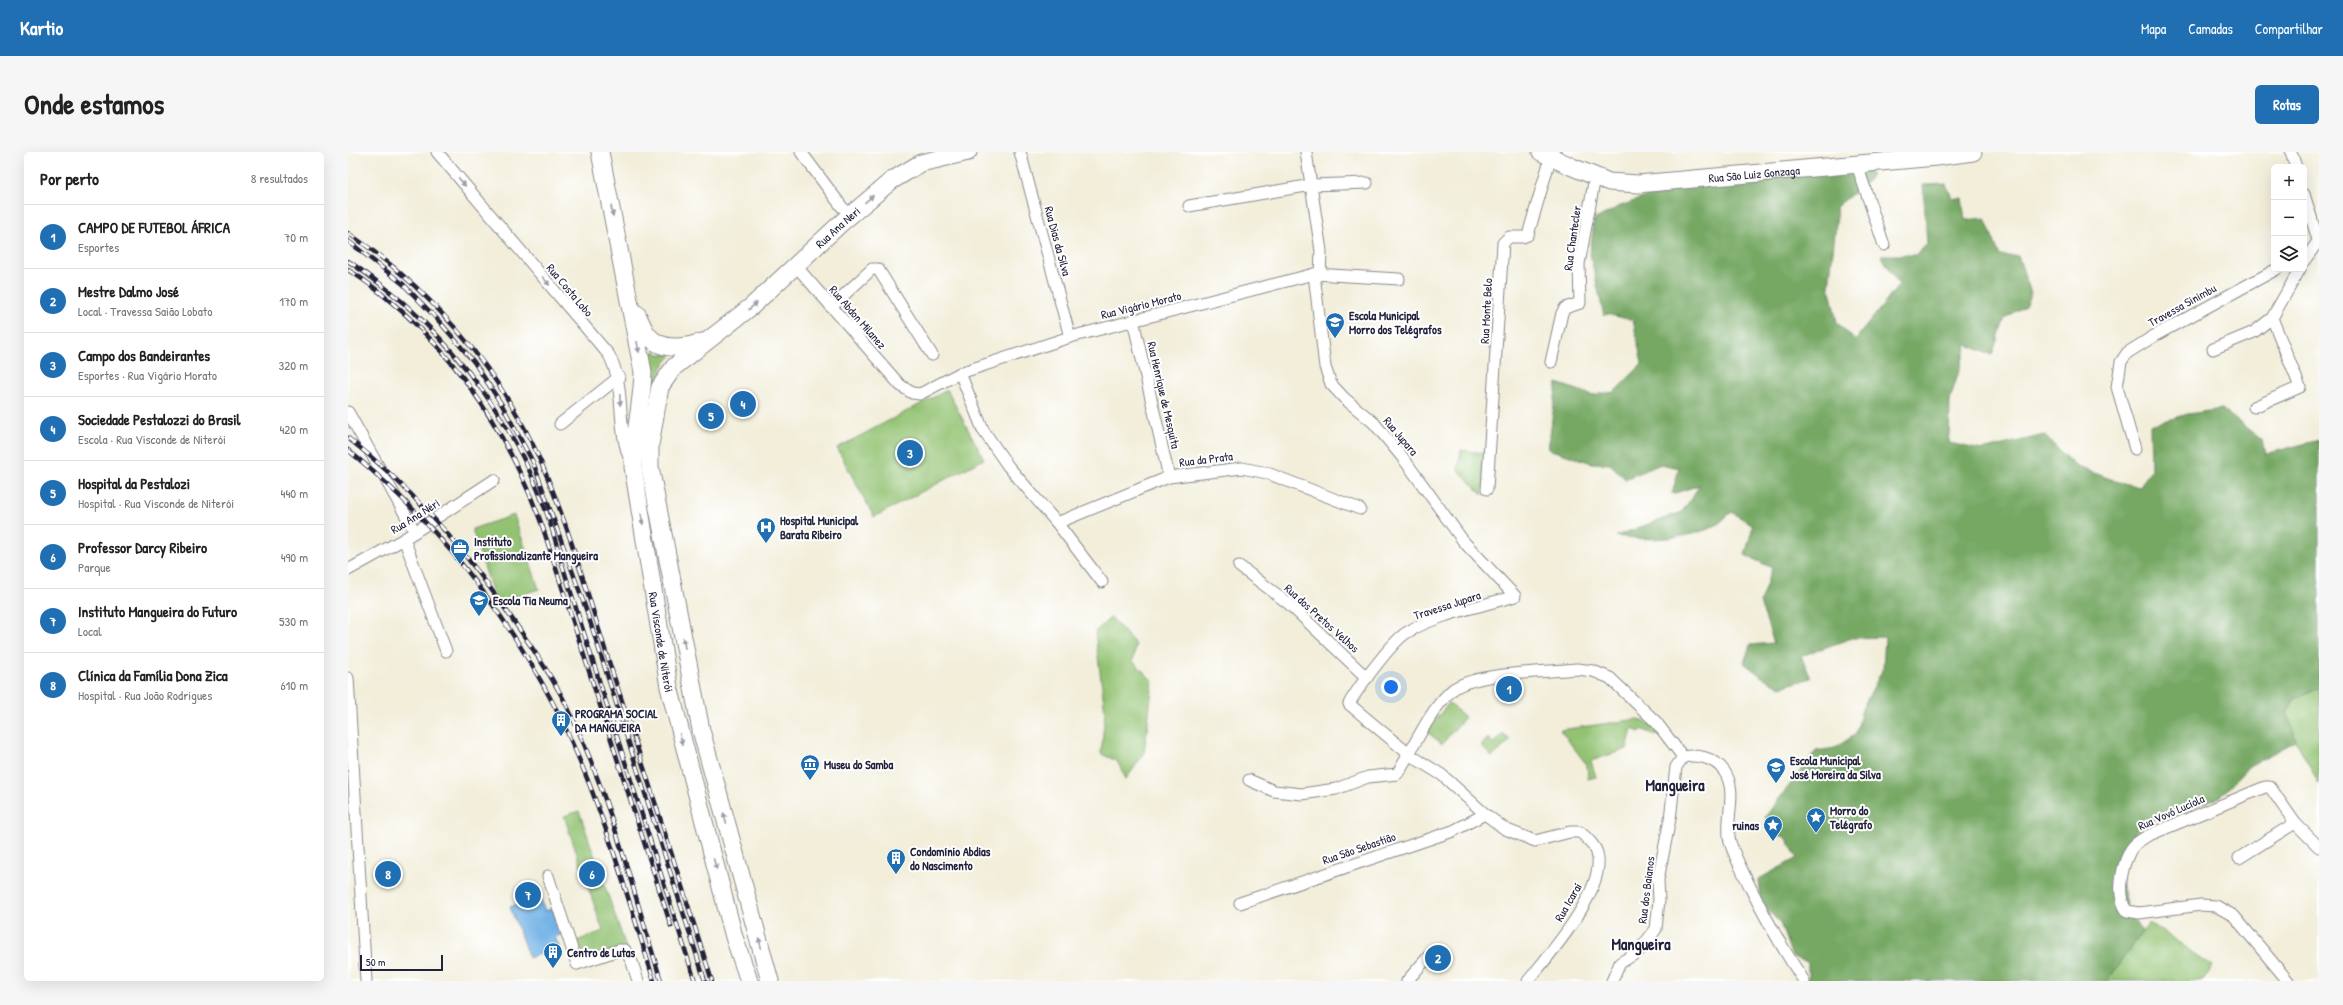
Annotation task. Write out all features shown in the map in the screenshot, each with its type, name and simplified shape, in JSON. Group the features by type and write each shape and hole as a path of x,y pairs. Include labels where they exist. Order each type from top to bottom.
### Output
{"main road":[{"path":"600,152 628,295 647,335 657,342 673,348 685,347 701,342 723,330"},
{"name":"Rua Ana Neri","path":"723,330 796,266 850,215 910,168 968,152"},
{"name":"Rua São Luiz Gonzaga","path":"1546,154 1609,182 1638,184 1857,165 1973,152"},
{"name":"Rua Visconde de Niterói","path":"628,295 643,372 642,396 634,441 633,467 669,687 734,937 749,981"},
{"name":"Rua Visconde de Niterói","path":"723,330 674,367 660,387 650,445 650,467 698,715 770,981"},
{"path":"669,687 691,681"},
{"path":"676,717 698,715"}],"street":[{"name":"Rua Costa Lobo","path":"437,152 609,355 619,377 621,429 625,447 633,467"},
{"path":"801,152 842,207 850,215"},
{"name":"Rua Dias da Silva","path":"1020,152 1070,337"},
{"name":"Rua Jupara","path":"1306,152 1312,185 1320,252 1317,274 1325,367 1331,384 1344,398 1374,423 1403,458 1464,542 1515,596"},
{"path":"2291,152 2295,164"},
{"name":"Rua Monte Belo","path":"1487,489 1503,243 1509,237 1524,237 1528,235 1546,154"},
{"path":"1857,165 1884,244"},
{"name":"Rua Chantecler","path":"1551,362 1562,313 1565,308 1580,303 1579,264 1595,177"},
{"path":"1189,206 1312,185 1367,183"},
{"path":"2306,200 2319,240 2307,253"},
{"name":"Rua Abdon Milanez","path":"796,266 900,386"},
{"path":"831,307 872,269 878,270 932,355"},
{"name":"Travessa Sinimbu","path":"2135,449 2117,379 2121,362 2127,353 2154,336 2271,272"},
{"path":"2212,349 2254,332 2272,318 2298,272"},
{"name":"Rua Vigário Morato","path":"900,386 912,393 920,394 960,373 1070,337 1317,274 1399,279"},
{"path":"2254,407 2300,387 2272,318"},
{"name":"Rua Henrique de Mesquita","path":"1133,320 1169,477"},
{"path":"960,373 983,430 1008,466 1057,523 1102,582"},
{"path":"560,424 619,377"},
{"path":"348,412 415,532"},
{"name":"Rua da Prata","path":"1057,523 1169,477 1242,468 1267,473 1360,508"},
{"name":"Rua Ana Néri","path":"348,570 404,539 494,480"},
{"path":"404,539 446,651"},
{"name":"Rua dos Pretos Velhos","path":"1239,566 1288,603 1367,678"},
{"name":"Travessa Jupara","path":"1410,755 1348,704 1367,678 1404,634 1422,624 1515,596"},
{"path":"1250,780 1274,791 1302,794 1336,789 1368,777 1397,774 1410,755 1429,721 1450,691 1476,678 1577,669 1593,671 1610,678 1656,722 1683,757 1690,756 1713,760 1728,777 1731,786 1730,841 1743,873 1780,946 1804,981"},
{"path":"348,678 366,981"},
{"path":"1410,755 1442,775 1485,814"},
{"name":"Rua dos Baianos","path":"1612,981 1620,963 1638,952 1656,929 1659,900 1658,880 1675,785 1676,767 1683,757"},
{"name":"Rua Vovó Lucíola","path":"2288,981 2234,916 2216,906 2201,905 2139,913 2127,911 2123,906 2121,896 2123,868 2129,852 2137,842 2265,787 2270,787 2276,794 2295,823"},
{"name":"Rua Icaraí","path":"1485,814 1505,829 1535,841 1570,832 1580,832 1597,851 1599,867 1596,878 1580,912 1528,981"},
{"name":"Rua São Sebastião","path":"1240,903 1453,831 1485,814"},
{"path":"2239,858 2295,823 2319,847"},
{"path":"548,876 577,964 619,950 625,950 632,962 638,981"},
{"path":"1407,981 1428,957"}],"green space":[{"path":"1865,167 1872,174 1867,182 1836,207 1837,216 1829,286 1837,322 1855,340 1899,285 1881,255 1916,255 1927,244 1923,185 1946,184 1952,198 1962,198 1965,220 1985,218 2000,256 2018,256 2031,293 2025,306 2005,318 1992,355 1967,345 1950,400 1949,443 1982,450 2044,435 2075,466 2119,482 2140,487 2151,469 2150,425 2188,414 2222,409 2262,440 2265,454 2319,440 2319,688 2294,699 2287,712 2296,741 2249,766 2220,797 2146,823 2132,836 2118,872 2127,908 2142,932 2107,981 1808,981 1808,962 1792,957 1780,923 1761,903 1759,879 1797,858 1786,837 1777,835 1765,817 1816,751 1835,748 1856,734 1862,709 1883,669 1885,637 1852,638 1801,656 1811,678 1781,687 1762,677 1744,663 1750,645 1774,643 1760,602 1772,568 1745,555 1753,526 1732,512 1716,526 1690,535 1653,539 1616,536 1682,512 1700,485 1672,494 1679,468 1661,464 1625,479 1610,464 1592,463 1548,449 1557,383 1592,395 1614,392 1642,364 1633,320 1606,314 1604,316 1590,254 1594,220 1618,207 1656,193 1674,177"},
{"path":"655,351 659,354 672,355 662,367 656,386 650,386 646,357"},
{"path":"947,390 984,459 874,517 837,448"},
{"path":"1461,450 1484,453 1482,495 1458,470"},
{"path":"514,515 539,589 496,603 472,529"},
{"path":"1111,617 1136,645 1133,661 1153,681 1144,754 1126,779 1117,761 1101,754 1105,712 1095,632"},
{"path":"1516,681 1519,690 1502,697 1498,688"},
{"path":"2319,688 2319,784 2296,741 2287,712 2294,700"},
{"path":"1449,703 1465,717 1442,744 1426,731"},
{"path":"1638,719 1660,729 1657,736 1641,729 1640,732 1632,729 1627,749 1591,761 1596,777 1588,779 1587,765 1560,730"},
{"path":"1503,733 1510,741 1492,757 1481,746 1488,738 1493,743"},
{"path":"579,811 626,947 581,962 574,942 603,931 564,816"},
{"path":"2149,922 2213,966 2203,981 2107,981"}],"water":[{"path":"539,895 545,911 555,908 565,933 555,937 559,947 529,958 510,907"}],"railway":[{"path":"348,233 404,276 455,328 499,385 534,447 567,528 712,981"},
{"path":"348,241 403,284 438,320 474,362 502,405 533,462 587,612 705,981"},
{"path":"348,261 386,288 421,319 453,353 482,390 508,429 529,471 547,514 695,981"},
{"path":"348,270 371,285 406,315 429,337 450,361 487,412 517,467 542,525 671,926"},
{"path":"348,438 395,479 439,524 497,597 556,686 568,708 596,774 630,877 661,981"},
{"path":"348,450 379,477 438,536 490,601 535,671 555,707 585,773 622,877 654,981"}],"place":[{"name":"Escola Municipal Morro dos Telégrafos","path":"1335,339"},
{"name":"Sociedade Pestalozzi do Brasil","path":"743,404"},
{"name":"Hospital da Pestalozi","path":"711,416"},
{"name":"Campo dos Bandeirantes","path":"910,453"},
{"name":"Hospital Municipal Barata Ribeiro","path":"766,544"},
{"name":"Instituto Profissionalizante Mangueira","path":"460,565"},
{"name":"Escola Tia Neuma","path":"479,617"},
{"name":"CAMPO DE FUTEBOL ÁFRICA","path":"1509,689"},
{"name":"PROGRAMA SOCIAL DA MANGUEIRA","path":"561,737"},
{"name":"Museu do Samba","path":"810,781"},
{"name":"Escola Municipal José Moreira da Silva","path":"1776,784"},
{"name":"Morro do Telégrafo","path":"1816,834"},
{"name":"ruinas","path":"1773,842"},
{"name":"Clínica da Família Dona Zica","path":"388,874"},
{"name":"Professor Darcy Ribeiro","path":"592,874"},
{"name":"Condomínio Abdias do Nascimento","path":"896,875"},
{"name":"Instituto Mangueira do Futuro","path":"528,895"},
{"name":"Mestre Dalmo José","path":"1438,958"},
{"name":"Centro de Lutas","path":"553,969"}],"district":[{"name":"Mangueira","path":"1675,785"},
{"name":"Mangueira","path":"1641,944"}]}
